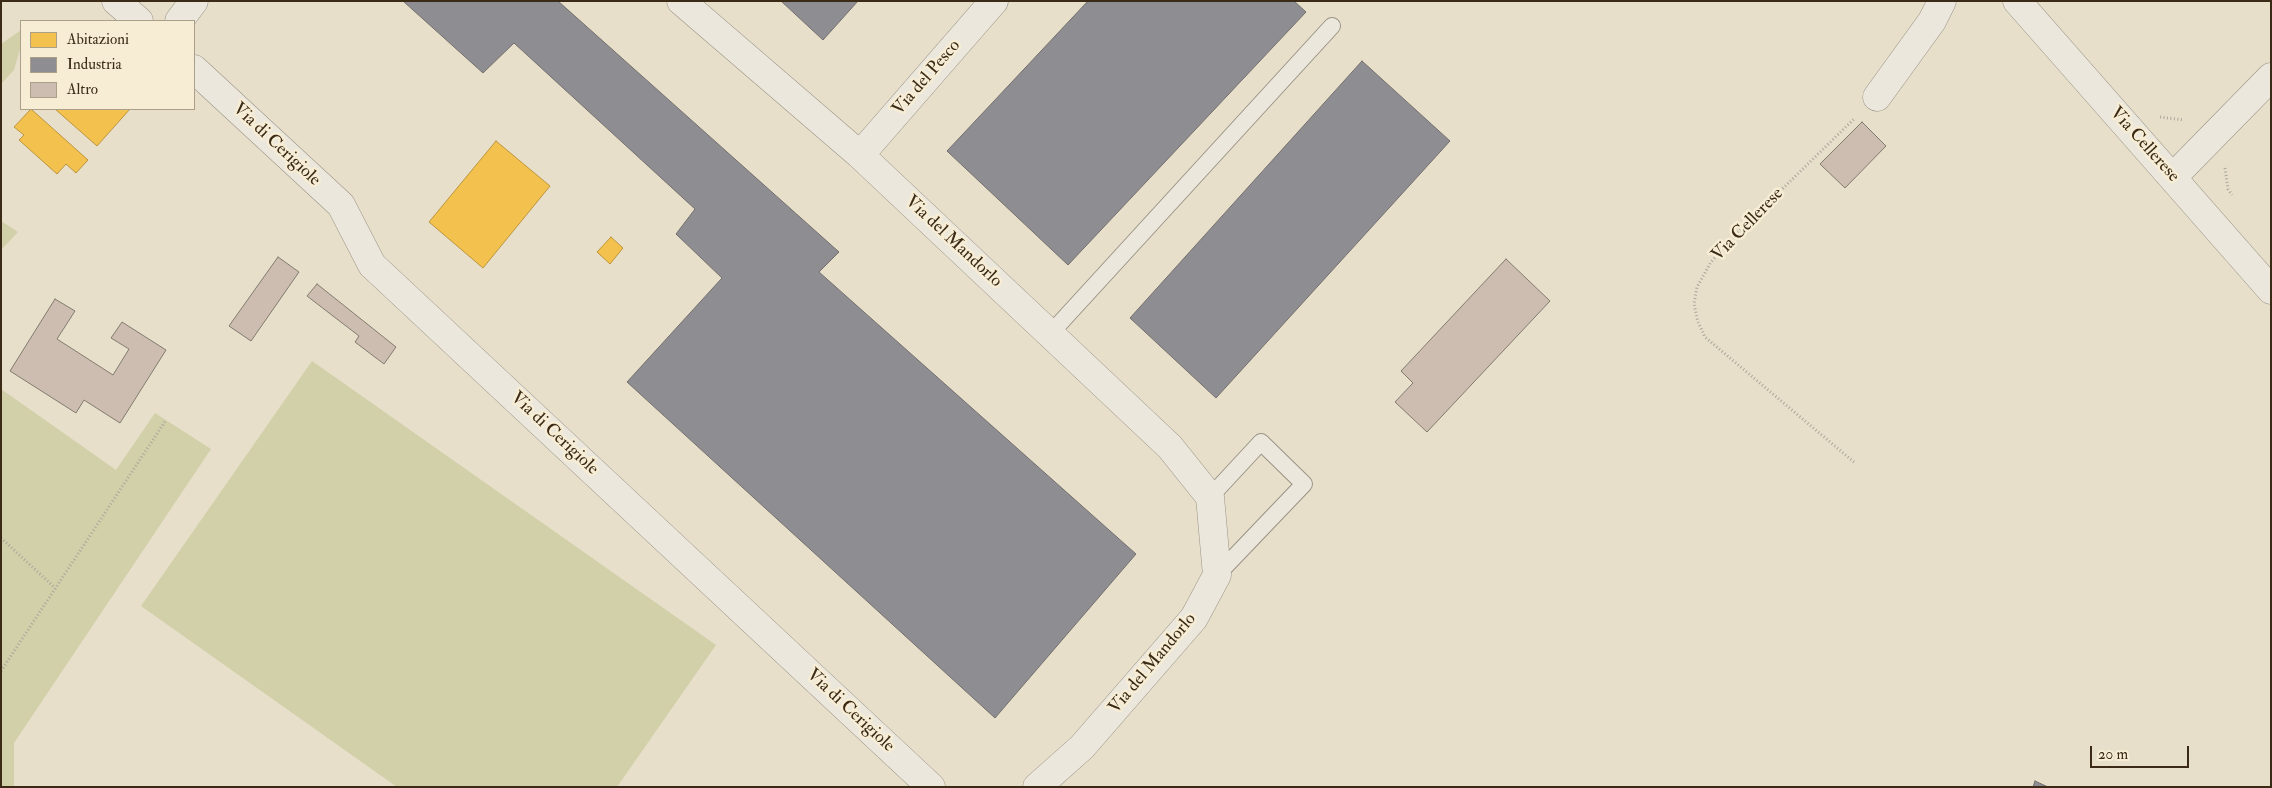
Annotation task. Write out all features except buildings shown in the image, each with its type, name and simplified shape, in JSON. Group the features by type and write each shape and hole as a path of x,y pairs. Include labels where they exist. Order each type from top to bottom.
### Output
{"street":[{"path":"116,1 138,20"},
{"path":"180,20 194,1"},
{"name":"Via del Mandorlo","path":"681,1 860,155 1170,446 1210,497"},
{"name":"Via del Pesco","path":"860,155 994,1"},
{"path":"1878,97 1932,21 1942,1"},
{"name":"Via Cellerese","path":"2017,1 2174,177 2271,290"},
{"name":"Via di Cerigiole","path":"195,70 341,205 372,265 931,787"},
{"path":"2174,177 2271,77"},
{"path":"1210,497 1217,575"},
{"name":"Via del Mandorlo","path":"1037,787 1082,747 1194,618 1217,575"},
{"name":"Via del Mandorlo","path":"1061,787 1082,747"}],"lane":[{"path":"1050,334 1332,26"},
{"name":"Via del Mandorlo","path":"1210,497 1261,442 1304,484 1217,575"}],"path":[{"name":"Via Cellerese","path":"1854,462 1705,337 1698,322 1694,304 1697,287 1711,262 1734,236 1878,97"},
{"path":"2157,116 2182,120 2190,118"},
{"path":"2215,226 2236,204 2228,189 2225,167 2228,159"},
{"path":"1,671 166,420"},
{"path":"1,538 55,588"}],"green space":[{"path":"20,31 20,49 14,70 1,84 1,44"},
{"path":"1,221 18,232 1,250"},
{"path":"312,361 716,645 617,787 397,787 141,606"},
{"path":"1,389 116,470 155,413 211,449 14,743 14,787 1,787"}]}
